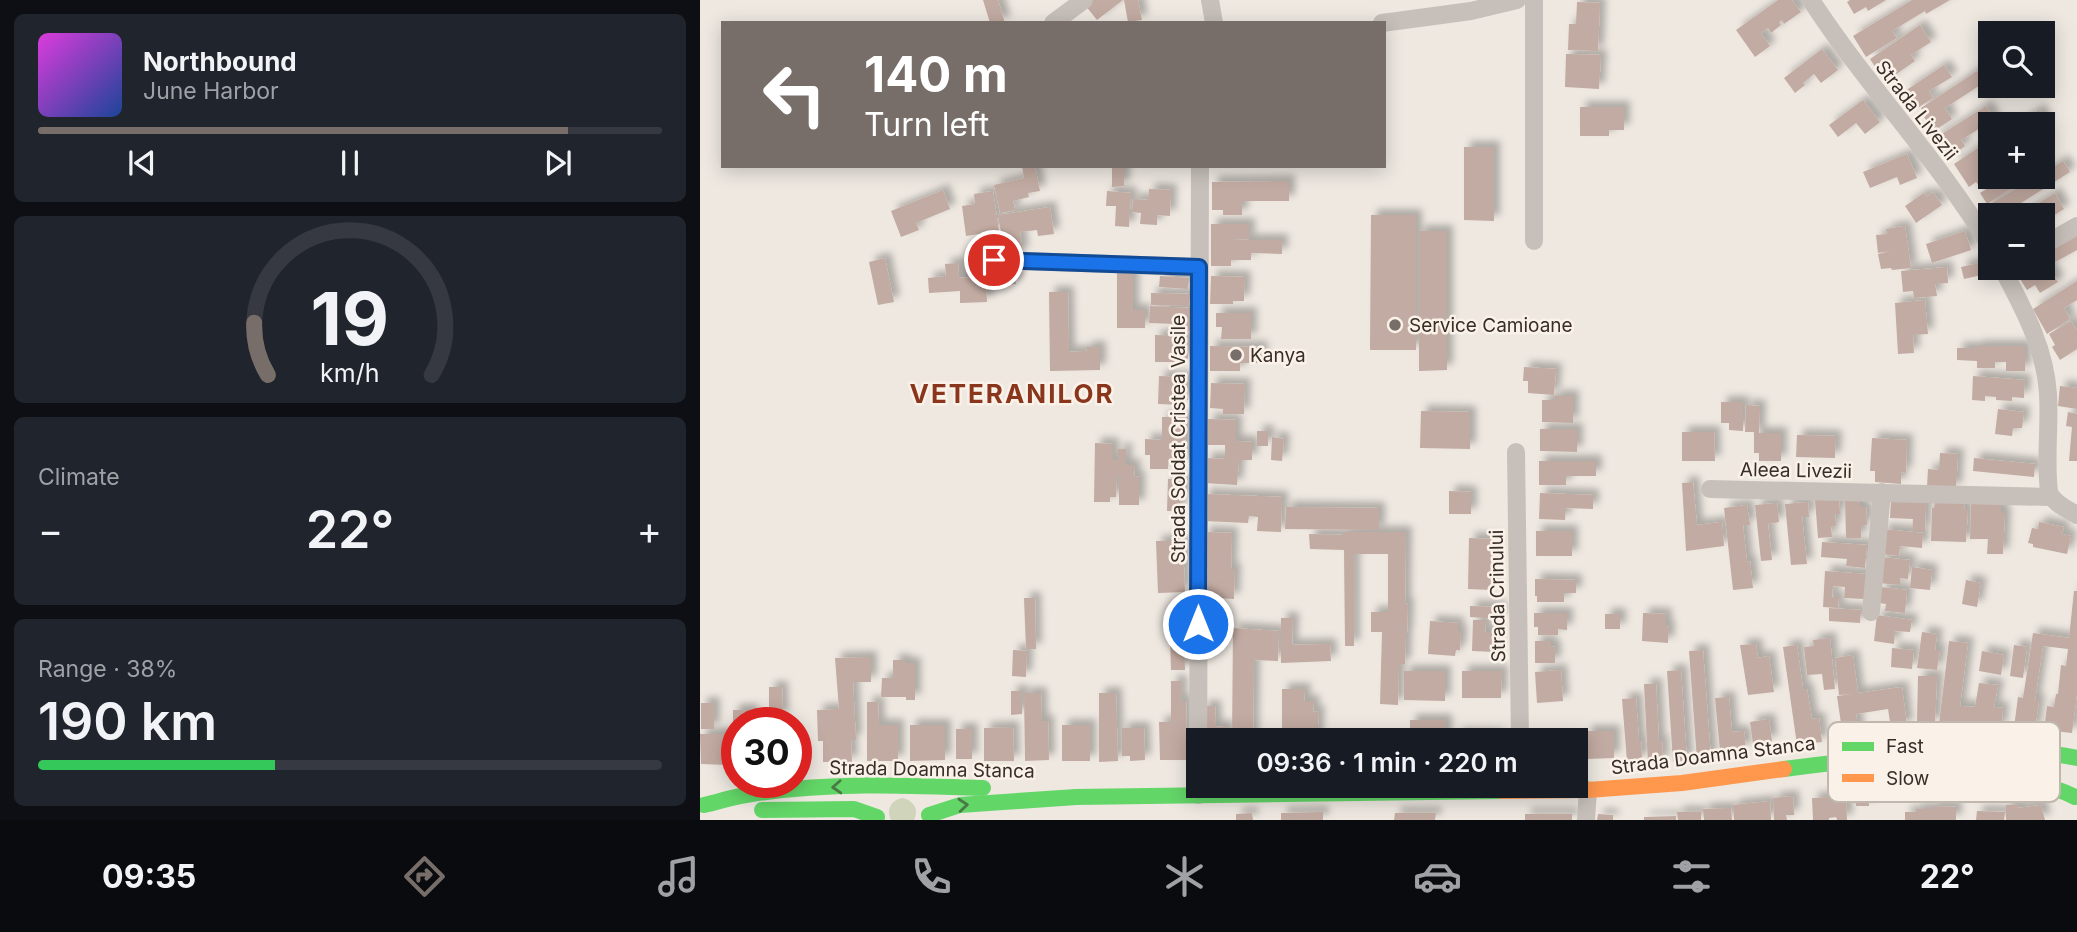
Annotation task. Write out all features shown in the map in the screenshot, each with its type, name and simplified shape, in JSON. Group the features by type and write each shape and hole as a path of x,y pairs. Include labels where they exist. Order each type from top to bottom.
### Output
{"main road":[{"name":"Strada Doamna Stanca","path":"2060,753 2077,758"},
{"name":"Strada Doamna Stanca","path":"1588,790 1682,783 1828,763"},
{"path":"2076,799 2072,778 2077,766"},
{"name":"Strada Doamna Stanca","path":"702,805 765,792 901,785 1017,789 1076,797"},
{"path":"878,819 880,800 885,792 901,785 910,786 924,796 928,804 928,818"},
{"name":"Strada Doamna Stanca","path":"2060,790 2076,799"},
{"name":"Strada Doamna Stanca","path":"928,818 940,809 959,804 1076,797 1186,795"},
{"name":"Strada Doamna Stanca","path":"702,805 762,810 854,809 878,819"}],"street":[{"path":"1056,21 1084,0"},
{"path":"1210,0 1214,21"},
{"path":"1386,22 1471,11 1517,0"},
{"path":"1534,0 1534,241"},
{"name":"Strada Livezii","path":"1811,0 1860,70 1954,191 1978,228"},
{"name":"Strada Soldat Cristea Vasile","path":"1198,728 1200,168"},
{"path":"2055,239 2077,226"},
{"path":"994,260 1199,267"},
{"path":"2009,280 2032,326 2043,363 2048,396 2050,497 2077,515"},
{"name":"Strada Crinului","path":"1516,452 1520,728"},
{"name":"Aleea Livezii","path":"1710,489 2050,497"},
{"path":"1871,612 1882,492"},
{"path":"1586,820 1587,798"}],"green space":[{"path":"903,798 915,806 914,820 891,820 891,806"}],"building":[{"path":"983,0 998,0 1004,21 989,21"},
{"path":"1092,0 1123,0 1097,20 1085,5"},
{"path":"1124,0 1138,0 1142,20 1128,21"},
{"path":"1778,0 1792,0 1801,12 1784,24 1782,20 1779,22 1781,25 1771,33 1768,28 1761,33 1770,46 1755,57 1736,30"},
{"path":"1886,0 1868,11 1866,7 1854,14 1847,2"},
{"path":"1912,0 1950,0 1892,31 1897,38 1866,57 1853,36"},
{"path":"1577,2 1600,3 1598,51 1568,50 1569,24 1576,24"},
{"path":"1920,25 1931,42 1911,55 1915,61 1885,82 1870,59"},
{"path":"1822,49 1838,70 1821,83 1814,74 1795,93 1784,78"},
{"path":"1566,54 1601,55 1599,89 1565,87"},
{"path":"1944,65 1952,77 1929,91 1933,98 1916,109 1905,91"},
{"path":"1978,72 1978,87 1945,108 1952,119 1934,131 1921,108"},
{"path":"1863,100 1880,122 1865,134 1856,123 1838,137 1829,125"},
{"path":"1986,106 1990,112 1978,112 1978,130 1961,140 1965,146 1947,159 1934,139"},
{"path":"1580,107 1624,107 1624,130 1609,130 1609,136 1580,136"},
{"path":"1464,147 1494,147 1494,221 1464,220"},
{"path":"1978,148 1978,184 1976,182 1969,187 1954,164"},
{"path":"1907,154 1917,178 1900,185 1897,177 1870,188 1863,172"},
{"path":"2063,161 2070,172 2055,181 2055,166"},
{"path":"1022,168 1035,168 1040,191 1028,193 1029,197 1013,201 1015,210 1000,213 994,185 1024,178"},
{"path":"1112,168 1124,168 1124,186 1112,187"},
{"path":"1289,181 1289,201 1242,201 1242,215 1223,215 1223,210 1212,210 1212,182"},
{"path":"1149,189 1171,190 1170,216 1157,215 1157,225 1140,224 1141,213 1132,212 1133,199 1148,200"},
{"path":"1986,189 2011,189 1989,203 1980,193"},
{"path":"2015,189 2043,189 2021,203 1992,203"},
{"path":"943,190 950,209 916,223 919,230 901,237 891,211"},
{"path":"993,191 999,231 966,236 962,206 975,204 974,194"},
{"path":"1107,191 1131,193 1129,227 1115,226 1116,206 1106,206"},
{"path":"1933,192 1942,205 1916,223 1905,206 1924,193 1927,197"},
{"path":"2055,193 2064,209 2055,215 2055,203 2039,203"},
{"path":"1050,207 1054,234 1038,236 1037,230 1020,232 1023,253 1005,256 998,215"},
{"path":"1371,215 1416,215 1416,350 1370,350"},
{"path":"1211,224 1249,224 1249,239 1230,240 1282,240 1282,254 1251,253 1251,260 1231,260 1231,266 1211,266"},
{"path":"1905,226 1911,268 1881,269 1878,254 1890,251 1878,253 1876,235 1887,234 1886,229"},
{"path":"1419,231 1447,231 1447,370 1419,371"},
{"path":"1965,231 1971,250 1932,263 1926,244"},
{"path":"2077,231 2077,250 2055,262 2055,244"},
{"path":"885,258 894,302 878,305 869,262"},
{"path":"958,263 959,278 976,277 977,287 986,286 987,302 960,303 960,291 929,293 928,278 946,276 945,264"},
{"path":"1978,263 1978,276 1964,279 1961,267"},
{"path":"1947,267 1948,283 1935,284 1937,296 1914,298 1913,291 1903,292 1901,271"},
{"path":"1015,273 1016,284 987,286 986,275"},
{"path":"1117,273 1133,273 1133,310 1145,310 1145,328 1117,328"},
{"path":"1160,276 1189,278 1188,289 1159,287"},
{"path":"1211,276 1245,277 1244,301 1210,304"},
{"path":"2055,277 2058,282 2040,293 2035,285 2027,290 2021,280 2055,280"},
{"path":"2077,281 2077,300 2064,308 2070,319 2047,334 2033,309"},
{"path":"1049,292 1068,292 1069,352 1087,351 1086,347 1100,347 1100,370 1050,371"},
{"path":"1151,293 1190,294 1189,306 1151,305"},
{"path":"1925,300 1928,334 1913,335 1914,353 1898,354 1895,303"},
{"path":"1150,306 1190,308 1190,331 1175,330 1175,324 1149,323"},
{"path":"1216,313 1251,313 1251,339 1221,339 1222,327 1216,327"},
{"path":"2071,321 2077,330 2077,349 2060,360 2052,347 2055,345 2049,334"},
{"path":"1155,335 1188,336 1188,359 1182,359 1182,362 1155,362"},
{"name":"Kanya","path":"1210,346 1262,347 1261,363 1240,363 1240,371 1210,371"},
{"path":"2025,346 2025,371 2006,371 2006,362 1995,362 1995,368 1977,368 1977,361 1957,360 1957,348"},
{"path":"1524,367 1556,369 1554,395 1528,393 1528,381 1523,381"},
{"path":"1159,376 1186,377 1188,400 1181,400 1181,405 1158,404"},
{"path":"1973,376 2025,380 2024,398 2012,397 2012,401 1985,396 1985,401 1972,400"},
{"path":"1211,383 1245,384 1244,414 1223,414 1223,409 1210,408"},
{"path":"2060,386 2077,388 2077,409 2058,406"},
{"path":"1555,396 1573,396 1573,423 1542,422 1542,400 1555,400"},
{"path":"1721,402 1743,402 1743,431 1729,430 1729,423 1721,423"},
{"path":"1746,405 1760,406 1759,433 1781,433 1781,461 1759,461 1759,453 1754,453 1754,432 1745,432"},
{"path":"1998,409 2024,412 2022,428 2013,428 2012,436 1995,434"},
{"path":"1421,411 1470,412 1470,449 1420,448"},
{"path":"2068,412 2077,414 2077,461 2069,461 2072,427 2066,426"},
{"path":"1162,417 1186,417 1185,464 1168,464 1168,469 1150,469 1150,455 1145,455 1145,439 1162,440"},
{"path":"1208,419 1236,420 1236,441 1252,442 1252,460 1239,460 1237,485 1204,483 1206,458 1225,459 1225,445 1208,445"},
{"path":"1540,429 1577,429 1577,452 1540,451"},
{"path":"1257,431 1268,431 1268,446 1257,446"},
{"path":"1682,432 1714,432 1715,461 1682,461"},
{"path":"1797,435 1836,436 1835,458 1796,457"},
{"path":"1272,437 1284,439 1282,461 1271,460"},
{"path":"1872,438 1907,440 1906,473 1901,472 1901,484 1875,482 1875,471 1870,471"},
{"path":"1095,443 1113,444 1113,460 1118,460 1118,449 1126,449 1126,465 1135,465 1134,476 1139,477 1139,505 1119,505 1119,476 1116,497 1110,497 1110,502 1094,502"},
{"path":"1940,453 1958,454 1956,489 1927,487 1928,469 1939,470"},
{"path":"1974,458 2035,464 2034,477 1973,471"},
{"path":"1539,461 1596,461 1596,476 1566,476 1566,485 1539,485"},
{"path":"1168,479 1184,479 1184,500 1180,500 1180,511 1167,511"},
{"path":"1693,482 1697,525 1722,522 1724,546 1686,551 1682,483"},
{"path":"1449,491 1471,492 1471,514 1449,514"},
{"path":"1540,493 1593,495 1593,509 1566,508 1565,520 1539,519"},
{"path":"1204,494 1282,497 1281,532 1257,531 1258,517 1249,516 1248,523 1203,521"},
{"path":"1839,498 1840,514 1835,514 1836,526 1831,527 1832,537 1818,538 1815,500"},
{"path":"1860,499 1860,507 1866,507 1867,525 1861,526 1861,538 1846,538 1845,500"},
{"path":"1891,499 1926,500 1925,531 1912,531 1913,519 1890,518"},
{"path":"1808,502 1809,517 1802,517 1807,564 1791,565 1785,504"},
{"path":"1935,502 1965,503 1964,509 1968,509 1966,542 1931,541 1932,508"},
{"path":"1777,503 1779,522 1768,524 1772,560 1761,561 1755,505"},
{"path":"1971,503 2001,505 2001,512 2005,512 2003,554 1987,554 1988,539 1970,539"},
{"path":"1747,505 1750,525 1743,525 1753,588 1733,590 1724,508"},
{"path":"1286,507 1379,508 1379,530 1285,529"},
{"path":"2039,522 2064,527 2062,534 2071,536 2067,554 2033,547 2033,544 2028,543 2032,528 2038,529"},
{"path":"1883,529 1923,533 1922,548 1900,546 1899,556 1880,554"},
{"path":"1536,531 1572,531 1572,556 1536,556"},
{"path":"1204,532 1232,533 1234,599 1202,597"},
{"path":"1344,532 1406,532 1407,633 1405,664 1399,664 1398,705 1380,704 1382,632 1371,632 1371,612 1388,612 1388,554 1354,554 1354,646 1345,646 1344,550 1310,549 1309,534 1344,535"},
{"path":"1469,538 1494,539 1492,590 1468,589"},
{"path":"1156,541 1183,541 1185,592 1158,593"},
{"path":"1822,542 1867,545 1865,568 1846,566 1847,559 1821,557"},
{"path":"1880,557 1910,560 1908,579 1900,578 1900,585 1878,583"},
{"path":"1912,567 1932,570 1930,590 1910,588"},
{"path":"1825,571 1866,574 1864,599 1844,598 1845,587 1833,586 1832,597 1839,597 1838,608 1823,607"},
{"path":"1535,579 1576,580 1576,593 1564,593 1564,602 1537,602"},
{"path":"1966,580 1981,583 1977,607 1962,604"},
{"path":"1881,587 1907,590 1905,613 1885,611 1886,604 1879,603"},
{"path":"2074,591 2077,591 2077,693 2072,733 2060,732 2060,722 2045,722 2047,706 2054,707 2061,665 2066,666 2068,649 2043,646 2035,700 2039,700 2036,722 2015,722 2018,697 2023,698 2033,633 2069,638"},
{"path":"1024,598 1035,598 1036,649 1026,649"},
{"path":"1470,606 1501,607 1501,619 1470,617"},
{"path":"1829,608 1861,610 1860,623 1829,621"},
{"path":"1534,613 1567,613 1567,630 1558,629 1558,635 1538,635 1538,627 1534,627"},
{"path":"1643,613 1666,614 1668,643 1642,641"},
{"path":"1605,614 1620,614 1620,629 1605,629"},
{"path":"1877,615 1912,620 1910,632 1895,631 1894,644 1874,641"},
{"path":"1281,618 1293,618 1292,645 1330,644 1331,661 1281,663"},
{"path":"1473,620 1486,620 1485,632 1496,632 1495,652 1472,651"},
{"path":"1430,621 1458,623 1458,631 1461,631 1460,650 1456,650 1455,656 1428,654"},
{"path":"1233,628 1279,631 1278,661 1254,660 1253,728 1232,728"},
{"path":"1922,632 1937,634 1935,650 1940,650 1937,670 1917,668"},
{"path":"1184,638 1185,670 1171,670 1170,639"},
{"path":"1830,638 1835,689 1824,690 1822,674 1807,675 1804,647 1814,646 1813,640"},
{"path":"1535,641 1551,641 1551,646 1555,647 1555,663 1535,663"},
{"path":"1949,641 1968,643 1960,706 1975,707 1979,683 1998,685 1994,707 2003,708 2002,722 1939,722"},
{"path":"1756,644 1758,658 1769,656 1774,692 1748,695 1740,645"},
{"path":"1797,645 1803,689 1807,689 1812,719 1819,718 1822,742 1797,745 1783,647"},
{"path":"2014,645 2027,647 2023,678 2010,676"},
{"path":"1892,648 1914,650 1912,669 1891,667"},
{"path":"1013,650 1027,651 1026,677 1012,676"},
{"path":"1703,650 1711,759 1697,760 1689,651"},
{"path":"1982,651 2004,655 2001,675 1979,671"},
{"path":"1853,655 1858,693 1902,687 1906,722 1890,722 1888,709 1856,714 1857,722 1841,722 1837,696 1853,694 1839,695 1835,658"},
{"path":"871,657 871,682 853,682 856,740 851,740 852,762 823,762 823,741 818,741 817,710 839,709 835,658"},
{"path":"893,660 915,663 915,700 906,700 906,697 881,697 882,678 893,678"},
{"path":"1561,670 1563,701 1537,703 1535,672"},
{"path":"1681,670 1687,761 1673,762 1667,671"},
{"path":"1404,671 1445,671 1445,701 1404,700"},
{"path":"1462,671 1502,671 1501,698 1462,698"},
{"path":"1918,676 1937,676 1935,722 1917,722"},
{"path":"1171,681 1181,681 1181,701 1186,701 1186,760 1160,760 1159,722 1171,722"},
{"path":"1644,684 1656,684 1659,741 1662,741 1663,762 1648,763"},
{"path":"769,687 782,687 783,707 769,707"},
{"path":"1282,689 1305,689 1304,701 1314,701 1313,712 1319,711 1318,728 1282,728"},
{"path":"1011,691 1022,691 1022,714 1011,715"},
{"path":"1024,693 1041,693 1042,721 1048,721 1049,760 1025,761"},
{"path":"1099,693 1116,693 1118,761 1099,762"},
{"path":"1729,697 1732,732 1744,731 1746,749 1720,751 1715,698"},
{"path":"1636,698 1642,758 1639,758 1639,761 1627,762 1622,699"},
{"path":"867,702 878,702 879,725 898,725 898,761 867,761"},
{"path":"701,703 714,703 714,729 701,729"},
{"path":"1202,706 1215,706 1216,727 1227,728 1203,728"},
{"path":"1769,719 1772,741 1753,744 1750,722"},
{"path":"1410,720 1446,720 1446,728 1410,728"},
{"path":"910,725 945,725 945,760 910,761"},
{"path":"1062,725 1090,725 1090,761 1062,761"},
{"path":"1013,727 1014,761 984,761 984,728"},
{"path":"1122,728 1144,728 1145,760 1130,761 1130,756 1122,756"},
{"path":"956,729 972,729 972,759 956,759"},
{"path":"1588,731 1614,731 1614,758 1588,759"},
{"path":"700,734 721,734 721,765 701,764"},
{"path":"1793,796 1794,815 1786,815 1787,820 1774,820 1773,798"},
{"path":"1828,797 1828,802 1846,802 1847,820 1837,820 1836,817 1813,820 1812,798"},
{"path":"1770,801 1771,820 1734,820 1733,805"},
{"path":"1856,802 1869,802 1869,806 1856,806"},
{"path":"2006,805 2018,805 2018,808 2041,805 2045,820 2006,820"},
{"path":"1933,806 1956,807 1956,820 1905,820 1905,812 1933,809"},
{"path":"1731,808 1732,820 1704,820 1703,809"},
{"path":"1977,811 2005,812 2004,820 1976,820"},
{"path":"1323,812 1323,820 1281,820 1281,813"},
{"path":"1677,812 1701,812 1701,820 1678,820"},
{"path":"1252,813 1253,820 1236,820 1236,814"},
{"path":"1395,813 1436,813 1435,820 1394,820"},
{"path":"1525,814 1572,814 1572,820 1525,820"},
{"path":"1598,814 1613,815 1613,820 1597,820"},
{"path":"1676,816 1676,820 1644,820 1644,817"}],"traffic: fast":[{"path":"2060,755 2077,758"},
{"path":"1784,769 1828,764"},
{"path":"704,805 775,791 835,786 983,788"},
{"path":"2060,790 2075,797"},
{"path":"929,815 960,805 1076,797 1186,795"},
{"path":"762,810 854,809 877,817"}],"traffic: slow":[{"path":"1588,790 1682,783 1784,769"}],"place":[{"name":"Service Camioane","path":"1395,325"},
{"name":"Kanya","path":"1236,355"}],"district":[{"name":"VETERANILOR","path":"1012,394"}],"route":[{"path":"994,260 1199,267 1198,624"}]}
